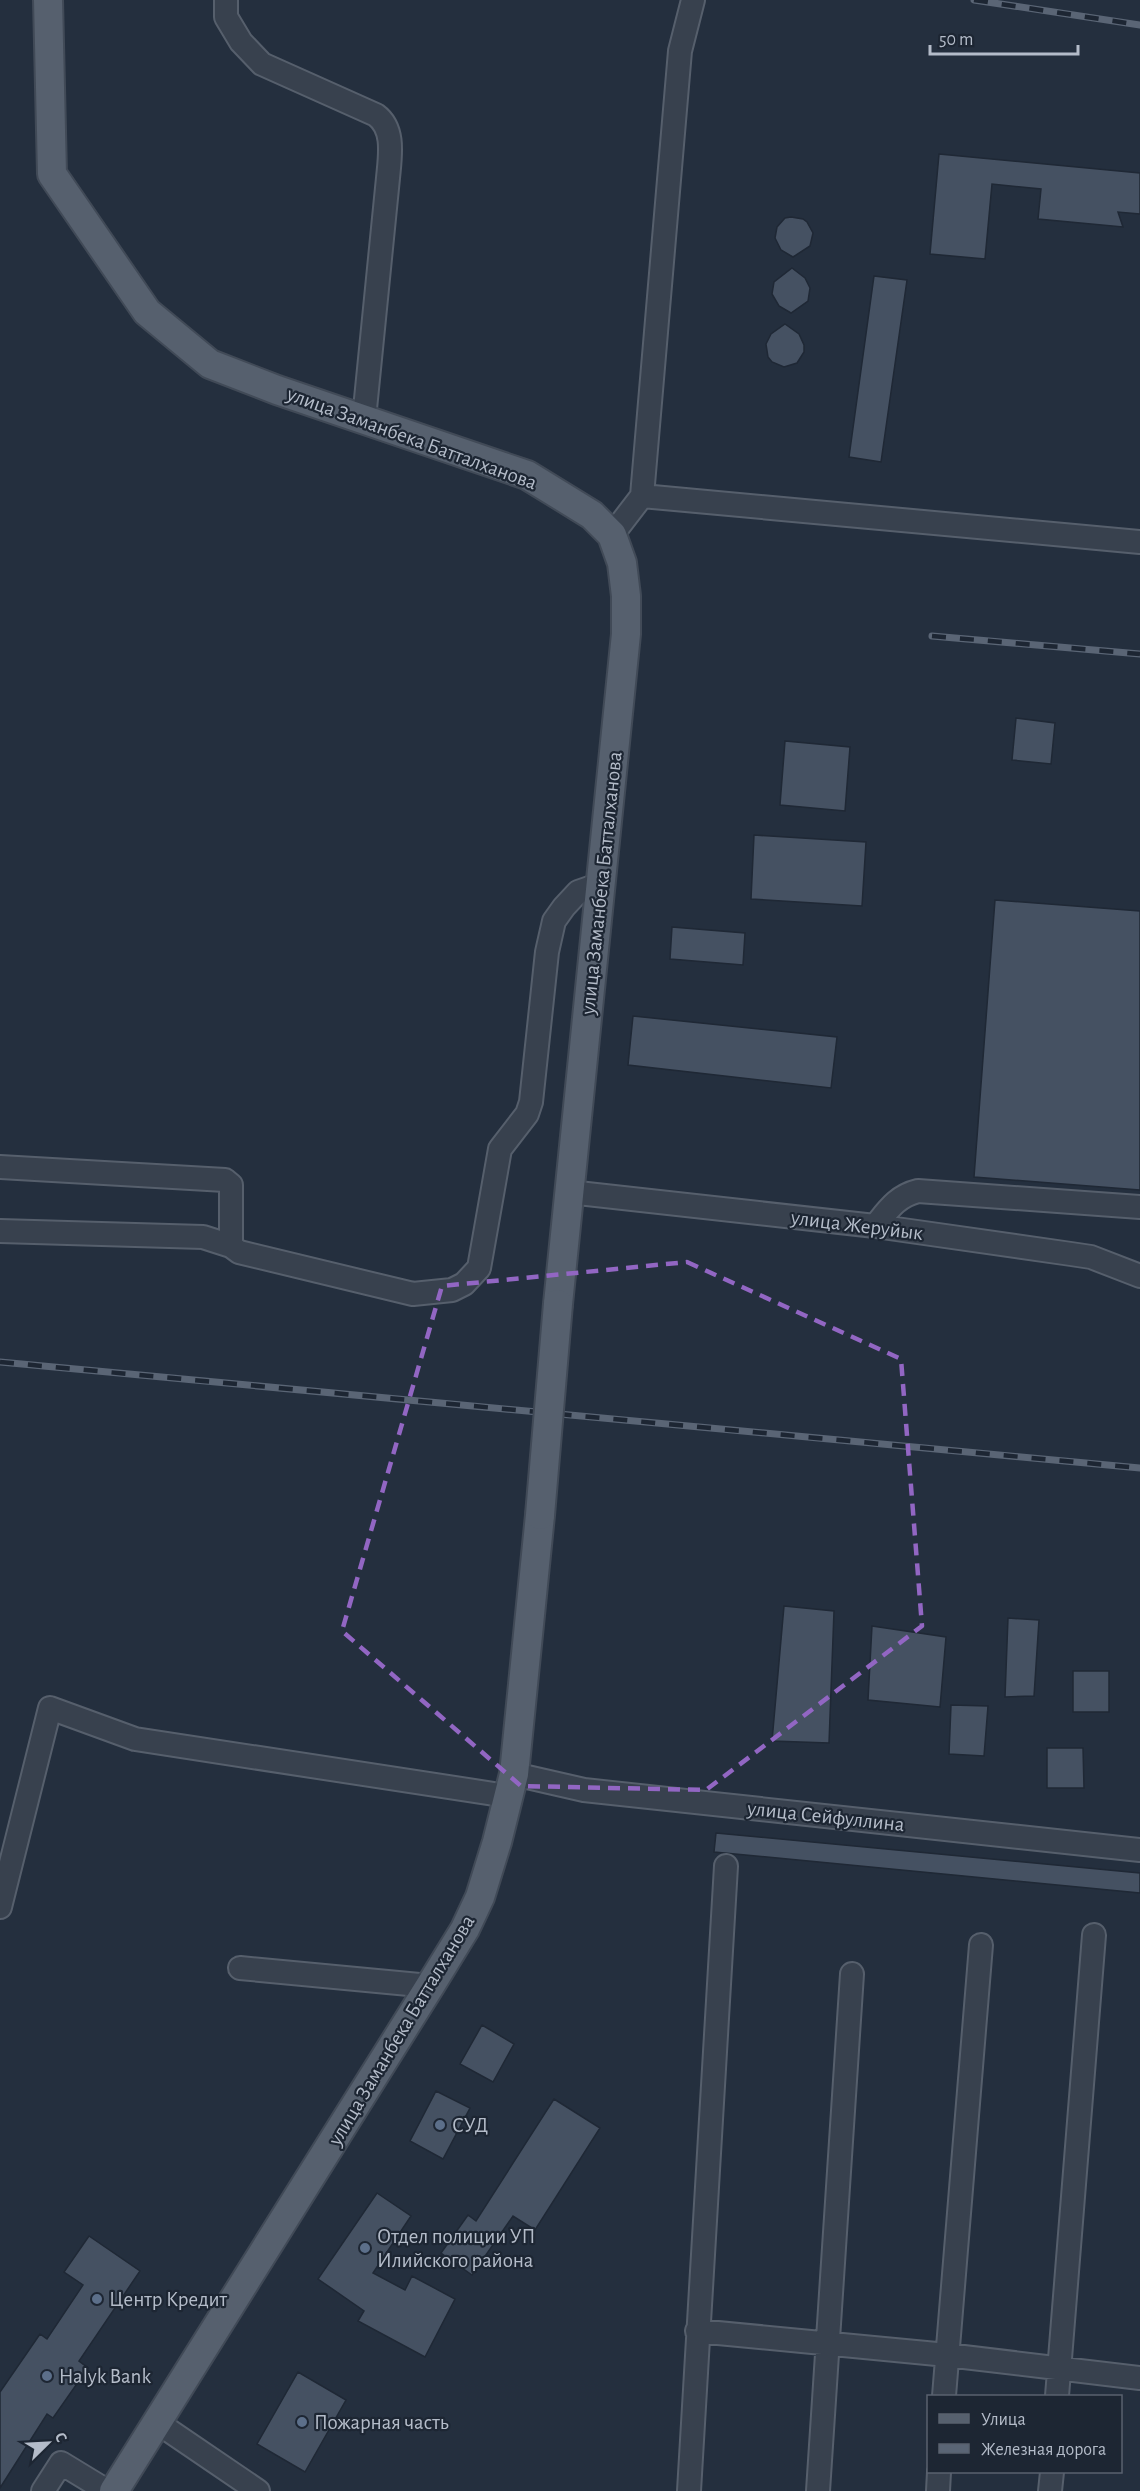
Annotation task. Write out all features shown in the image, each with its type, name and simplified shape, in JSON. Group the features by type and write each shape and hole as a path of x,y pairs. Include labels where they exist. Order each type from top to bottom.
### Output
{"main road":[{"name":"улица Заманбека Батталханова","path":"48,0 52,174 147,312 210,364 277,390 527,475 592,515 612,536 622,563 626,596 626,634 558,1304 540,1515 510,1785 497,1842 480,1897 465,1929 114,2491"}],"street":[{"path":"226,0 226,17 242,42 262,64 376,115 384,122 388,131 390,149 388,178 364,419"},
{"path":"612,536 642,496 680,51 693,0"},
{"path":"642,496 1140,542"},
{"path":"0,1231 203,1237 231,1246 239,1252 413,1294 452,1290 473,1277 479,1268 500,1149 527,1114 531,1102 546,952 554,921 579,892 601,884"},
{"path":"0,1167 225,1180 231,1185 231,1246"},
{"path":"875,1226 890,1206 904,1195 918,1191 1140,1207"},
{"name":"улица Жеруйык","path":"569,1192 875,1226 1091,1257 1140,1276"},
{"name":"улица Сейфуллина","path":"0,1906 50,1708 135,1739 510,1785 584,1790 1140,1850"},
{"path":"689,2491 726,1866"},
{"path":"1058,2395 1094,1935"},
{"path":"944,2395 981,1946"},
{"path":"240,1968 430,1986"},
{"path":"818,2491 852,1974"},
{"path":"697,2331 947,2355 1140,2378"},
{"path":"158,2423 258,2491"},
{"path":"43,2491 61,2463 107,2491"},
{"path":"938,2491 939,2473"},
{"path":"1050,2491 1052,2473"}],"highlighted area":[{"path":"687,1262 901,1359 922,1626 706,1790 521,1786 342,1631 442,1286"}],"building":[{"path":"939,154 1140,173 1140,214 1118,212 1123,227 1038,219 1041,189 992,184 985,259 930,254"},
{"path":"785,218 803,219 813,233 810,246 793,257 781,250 775,238 777,227"},
{"path":"792,268 805,278 810,288 808,301 791,313 779,306 772,294 774,282"},
{"path":"874,276 907,280 881,462 849,457"},
{"path":"785,324 799,334 804,345 804,352 797,363 784,367 772,362 768,357 766,344 771,334"},
{"path":"1016,718 1055,723 1051,764 1012,760"},
{"path":"785,741 850,747 845,811 780,805"},
{"path":"754,835 866,842 862,906 751,899"},
{"path":"995,900 1140,911 1140,1190 974,1177"},
{"path":"672,927 745,933 743,965 670,959"},
{"path":"633,1016 837,1037 831,1088 628,1065"},
{"path":"784,1606 834,1611 829,1743 772,1741"},
{"path":"1008,1618 1039,1620 1034,1696 1005,1697"},
{"path":"872,1626 946,1637 940,1707 868,1700"},
{"path":"1073,1671 1109,1671 1109,1712 1073,1712"},
{"path":"951,1705 988,1706 984,1756 949,1754"},
{"path":"1047,1748 1083,1748 1084,1788 1047,1788"},
{"path":"716,1833 1140,1873 1140,1893 714,1852"},
{"path":"482,2025 514,2044 493,2082 460,2064"},
{"name":"СУД","path":"436,2091 470,2108 443,2159 410,2141"},
{"path":"554,2099 600,2128 535,2230 513,2216 472,2275 441,2253 468,2215 476,2221"},
{"path":"377,2193 411,2216 373,2273 405,2290 412,2276 455,2299 425,2357 358,2321 364,2311 318,2279"},
{"path":"89,2236 140,2271 79,2361 88,2368 53,2418 47,2414 0,2488 0,2392 40,2334 47,2339 83,2285 64,2272"},
{"name":"Пожарная часть","path":"298,2372 346,2400 305,2472 257,2444"}],"railway":[{"path":"974,0 1140,25"},
{"path":"932,636 1140,654"},
{"path":"0,1362 1140,1468"}],"place":[{"name":"СУД","path":"440,2125"},
{"name":"Отдел полиции УП Илийского района","path":"365,2248"},
{"name":"Центр Кредит","path":"97,2299"},
{"name":"Halyk Bank","path":"47,2376"},
{"name":"Пожарная часть","path":"302,2422"}]}
